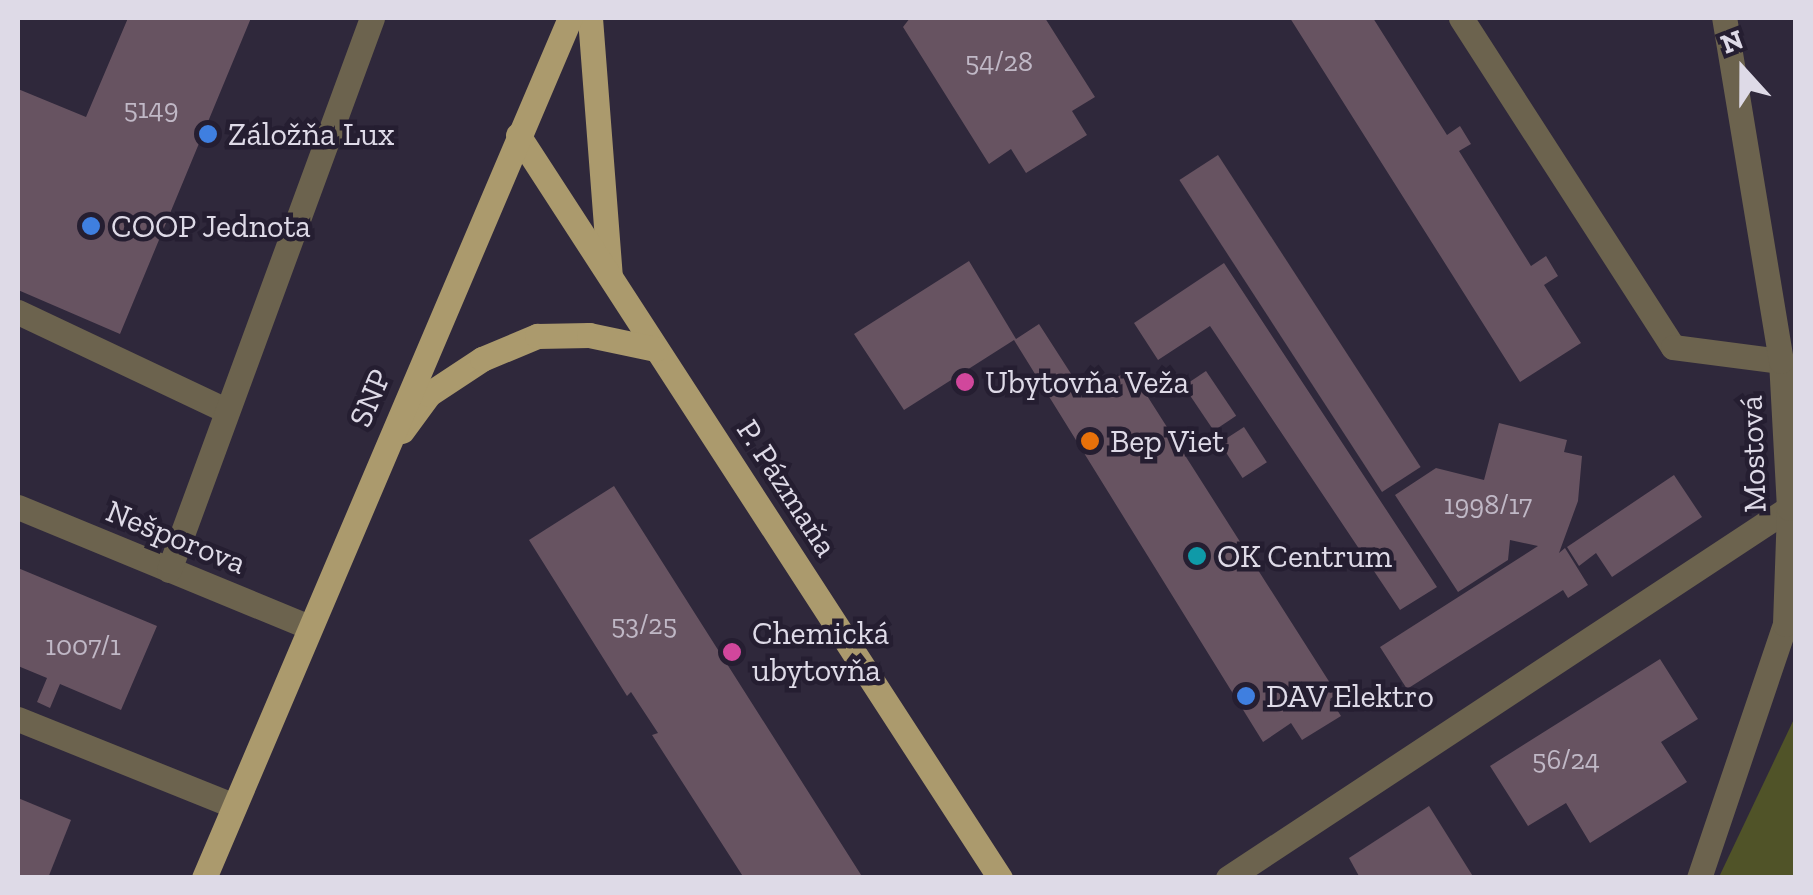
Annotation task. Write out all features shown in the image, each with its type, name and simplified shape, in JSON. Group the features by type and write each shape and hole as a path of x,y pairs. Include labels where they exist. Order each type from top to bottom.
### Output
{"main road":[{"name":"SNP","path":"204,878 376,466 570,18"},
{"path":"590,18 610,280"},
{"name":"P. Pázmaňa","path":"518,135 1000,878"},
{"path":"376,466 429,394 519,343 537,336 589,335 656,349"}],"street":[{"path":"169,570 372,18"},
{"path":"1461,18 1673,347 1782,362"},
{"name":"Mostová","path":"1699,878 1790,631 1782,362 1724,18"},
{"path":"18,312 225,410"},
{"name":"Nešporova","path":"18,507 310,627"},
{"path":"1228,878 1789,508"},
{"path":"18,719 234,806"}],"green space":[{"path":"1795,717 1795,877 1719,877"}],"building":[{"name":"COOP Jednota","path":"128,18 251,18 120,334 18,290 18,89 86,117"},
{"path":"910,18 1045,18 1095,97 1072,111 1087,135 1026,173 1011,149 989,164 903,27"},
{"path":"1290,18 1373,18 1447,135 1460,126 1471,144 1459,151 1531,266 1546,256 1558,276 1544,285 1581,343 1520,382"},
{"path":"1218,155 1421,467 1382,492 1179,180"},
{"name":"OK Centrum","path":"969,261 1016,339 1039,324 1086,397 1130,369 1337,694 1330,699 1341,716 1302,740 1291,723 1263,742 1014,340 904,410 854,334"},
{"path":"1224,263 1437,587 1400,610 1210,326 1158,360 1134,323"},
{"path":"1206,371 1236,416 1214,431 1184,386"},
{"path":"1499,423 1567,440 1564,452 1582,456 1578,501 1559,553 1565,548 1588,585 1568,598 1563,590 1407,689 1380,647 1538,546 1510,540 1508,560 1458,592 1395,495 1436,468 1484,480"},
{"path":"1244,427 1267,462 1243,478 1220,443"},
{"path":"1674,475 1702,517 1612,577 1596,553 1579,566 1567,547"},
{"path":"614,486 863,878 744,878 652,735 658,733 631,692 627,696 529,540"},
{"path":"18,568 157,626 121,710 60,684 50,708 37,702 47,678 18,666"},
{"path":"1660,659 1698,719 1661,742 1687,782 1590,843 1566,803 1528,826 1490,766"},
{"path":"18,798 71,820 48,878 18,878"},
{"path":"1429,806 1474,878 1360,878 1349,858"}],"place":[{"name":"Záložňa Lux","path":"208,134"},
{"name":"COOP Jednota","path":"91,226"},
{"name":"Ubytovňa Veža","path":"965,382"},
{"name":"Bep Viet","path":"1090,441"},
{"name":"OK Centrum","path":"1197,556"},
{"name":"Chemická ubytovňa","path":"732,652"},
{"name":"DAV Elektro","path":"1246,696"}]}
